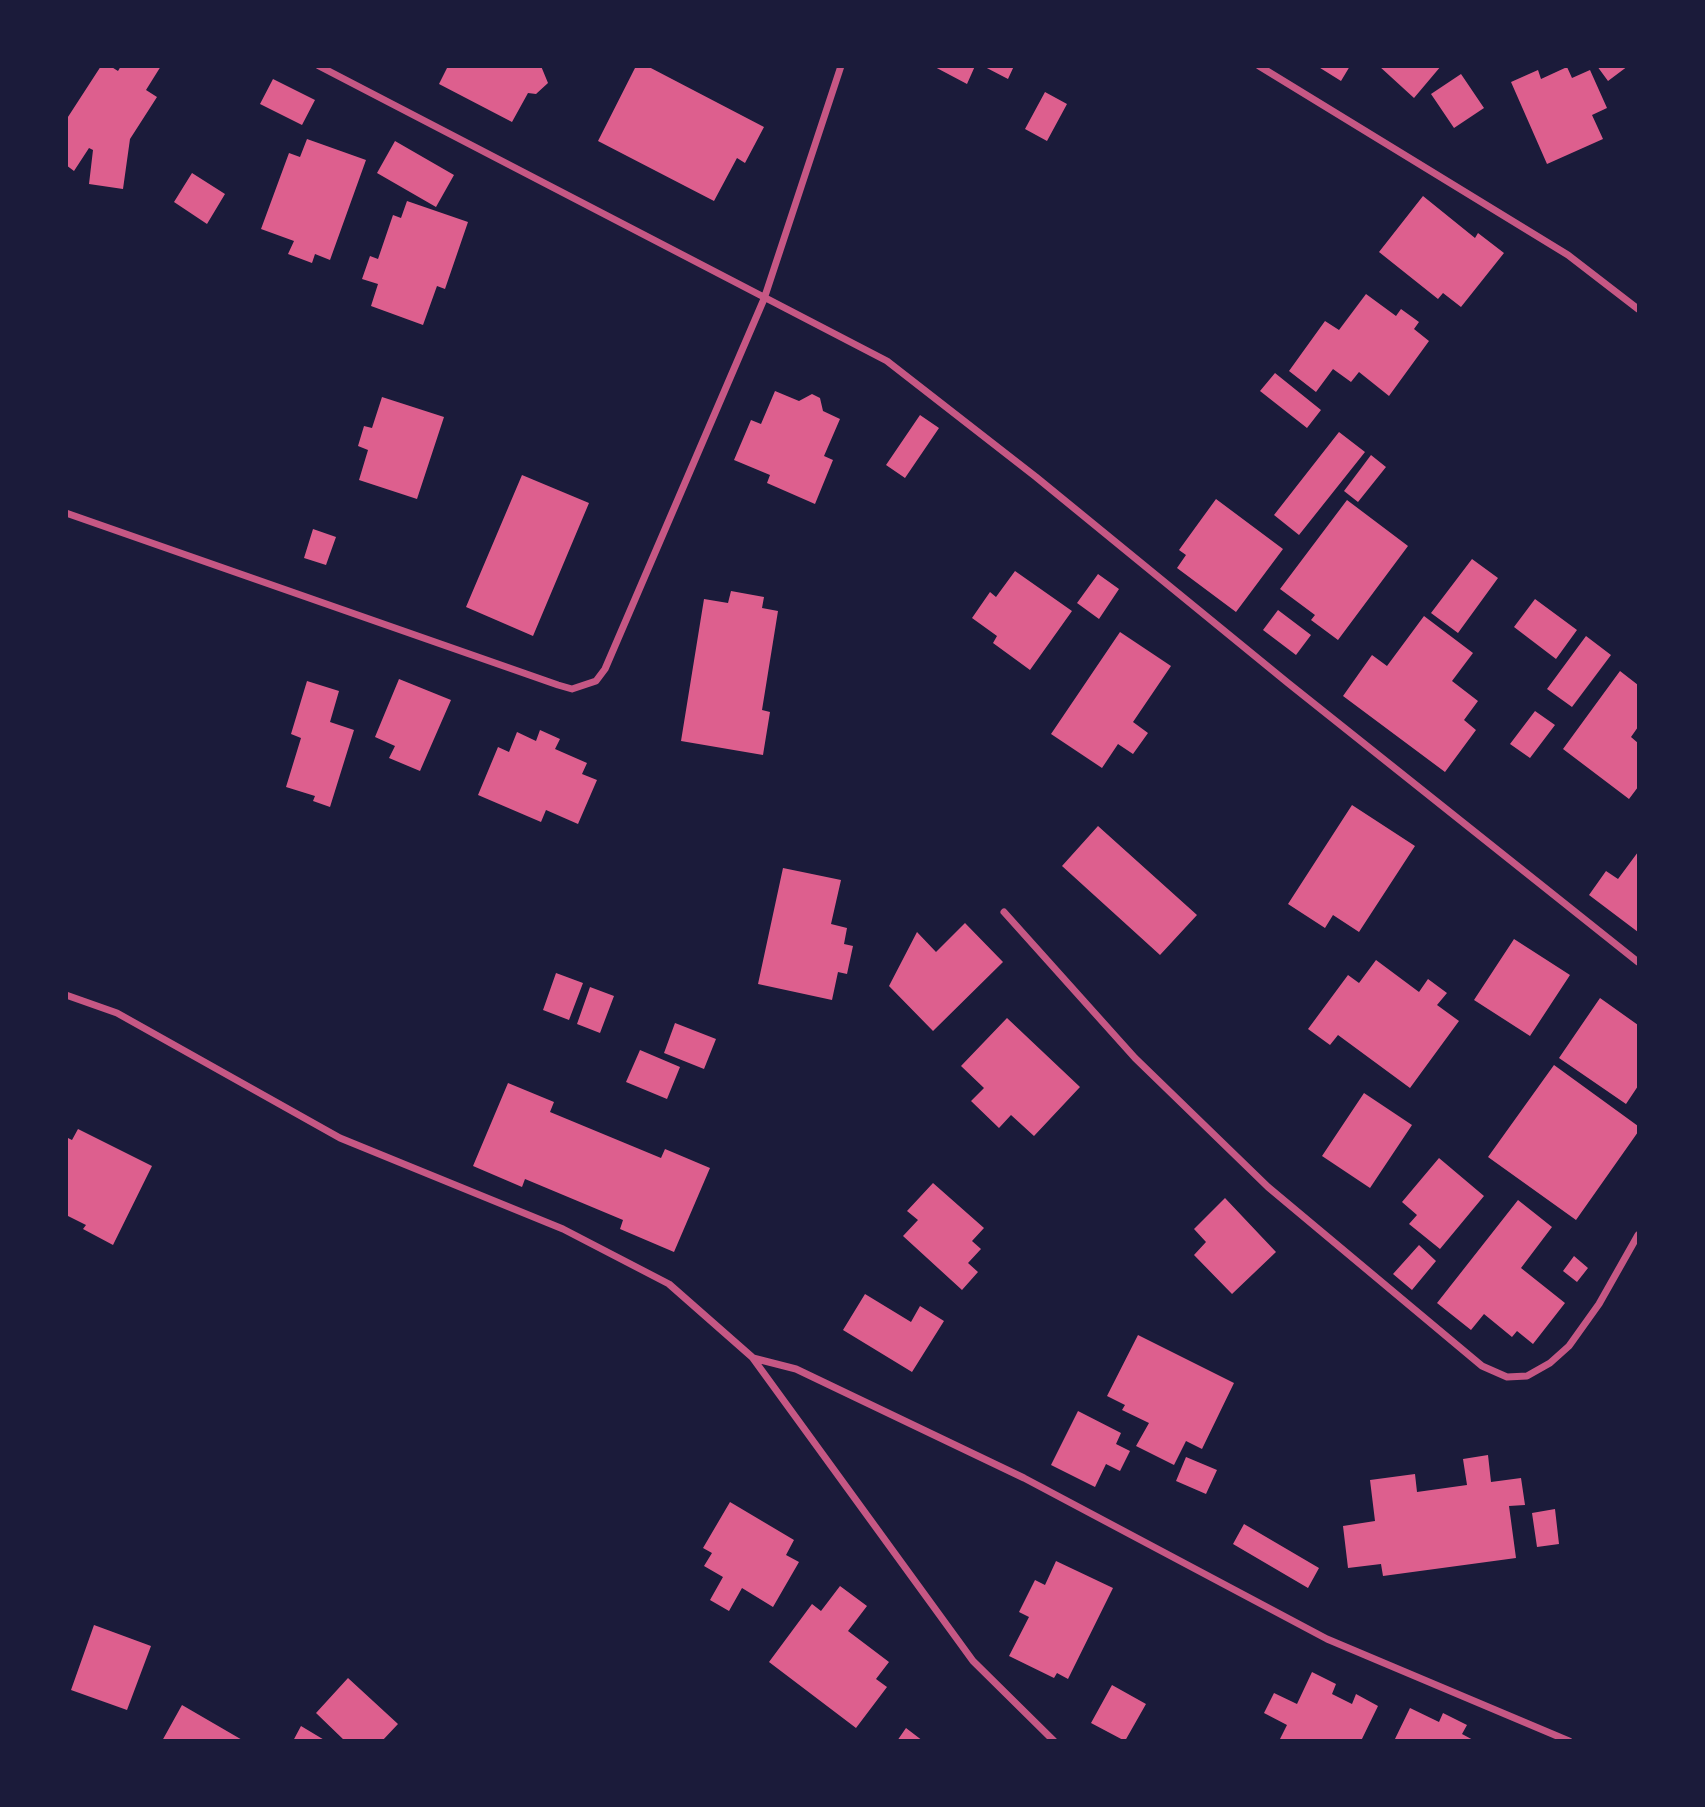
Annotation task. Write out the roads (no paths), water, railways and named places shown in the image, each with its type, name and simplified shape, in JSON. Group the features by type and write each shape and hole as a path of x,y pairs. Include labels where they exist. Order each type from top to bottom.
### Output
{"street":[{"path":"319,66 887,361 1036,477 1287,683 1639,962"},
{"path":"66,513 558,685 572,689 596,681 605,669 764,299 841,66"},
{"path":"1259,66 1568,254 1639,309"},
{"path":"1004,912 1135,1058 1268,1187 1482,1366 1507,1377 1527,1376 1550,1363 1569,1346 1599,1304 1639,1235"},
{"path":"66,995 117,1013 340,1138 563,1229 669,1284 752,1357 972,1661 1054,1741"},
{"path":"752,1357 796,1369 1024,1478 1327,1639 1569,1741"}]}
